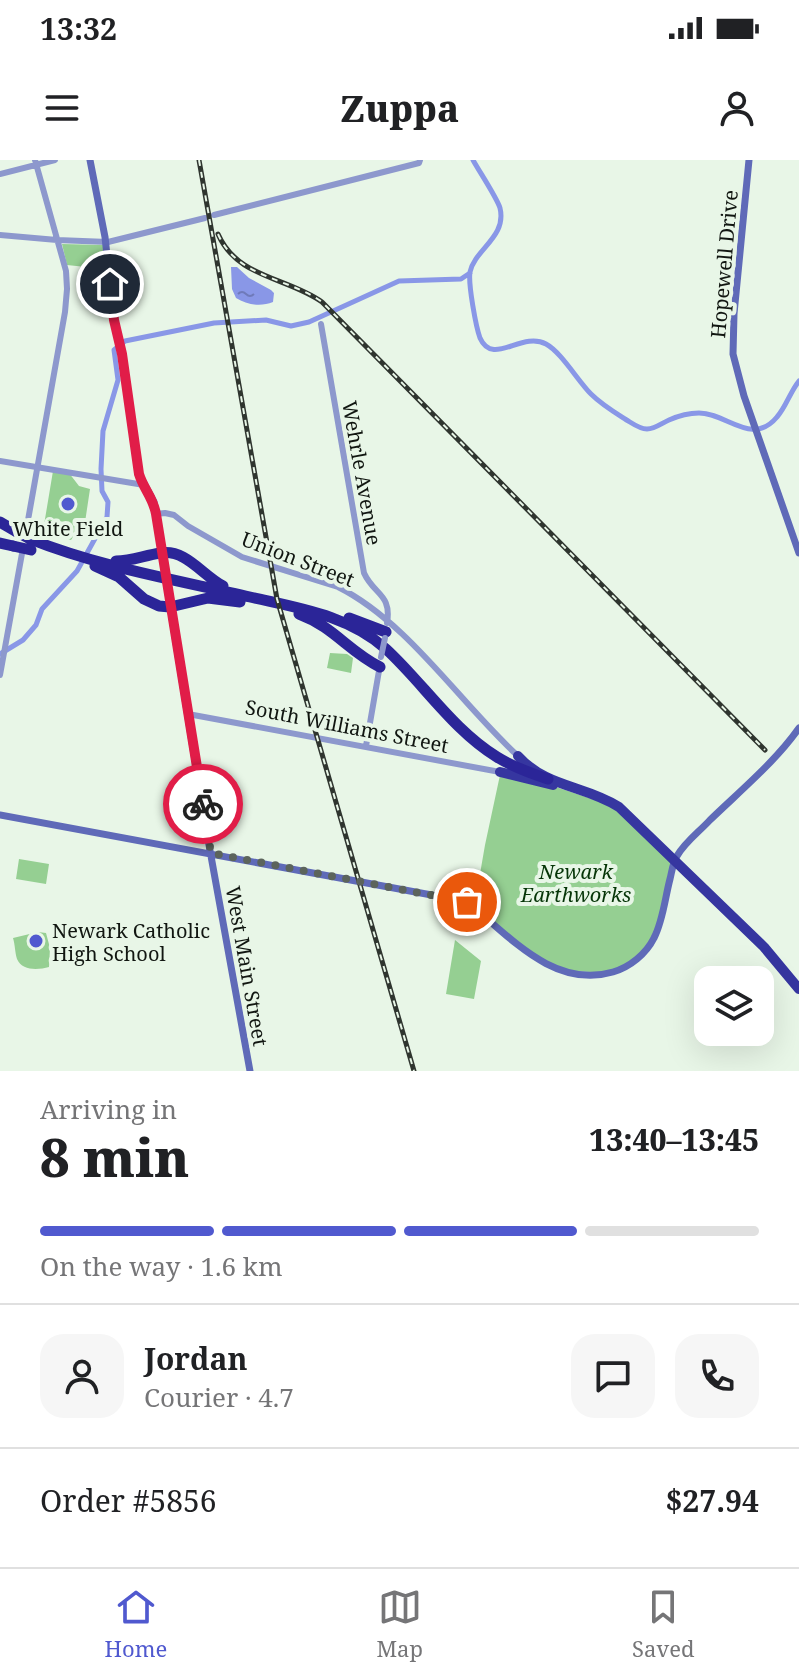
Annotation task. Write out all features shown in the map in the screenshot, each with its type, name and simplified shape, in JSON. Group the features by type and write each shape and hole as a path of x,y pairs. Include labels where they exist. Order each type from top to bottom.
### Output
{"highway":[{"path":"0,524 8,541 32,543 90,561 304,610 337,619 373,638 478,744 510,765 622,810 750,930 799,989"},
{"path":"90,561 127,561 173,553 185,558 216,582 247,594 250,599 345,627 388,656 453,726 480,750 509,768 548,781"},
{"path":"90,561 119,577 149,602 170,607 208,598 244,603 250,599"},
{"path":"288,610 322,624 357,654 380,662"},
{"path":"304,610 318,610 386,630"},
{"path":"518,756 548,781"},
{"path":"500,772 548,781"},
{"path":"675,859 683,862 771,949 799,982"}],"main road":[{"name":"West Main Street","path":"90,160 106,242 112,303 139,474 153,498 156,514 250,1071"},
{"name":"Hopewell Drive","path":"749,160 732,342 736,372 799,553"},
{"path":"0,815 464,901 555,970 573,975 599,975 619,970 635,960 648,946 658,929 675,859 799,728"}],"street":[{"path":"0,174 36,162 55,160"},
{"path":"214,215 419,161"},
{"path":"0,675 68,277 36,162"},
{"path":"0,235 106,242 205,218"},
{"name":"Wehrle Avenue","path":"321,324 363,570 386,601 386,630"},
{"path":"0,461 144,485"},
{"name":"Union Street","path":"156,514 174,515 242,557 338,587 386,630 402,634 518,756"},
{"path":"366,746 386,630"},
{"name":"South Williams Street","path":"188,714 500,772"}],"green space":[{"path":"62,244 103,245 105,269 67,265"},
{"name":"White Field","path":"53,471 69,473 79,486 90,489 84,529 78,538 71,540 43,531"},
{"path":"330,653 347,654 353,658 351,673 327,668"},
{"name":"Newark Earthworks","path":"500,775 547,784 610,805 675,859 655,937 639,957 608,973 555,970 471,905 476,897"},
{"path":"19,859 49,864 46,884 16,879"},
{"path":"46,933 50,948 49,967 26,968 17,959 13,938"},
{"path":"455,940 481,961 474,999 446,994"}],"water":[{"path":"231,267 237,267 271,290 274,293 273,302 254,304 236,298 232,289"}],"waterway":[{"path":"473,160 500,208 501,218 495,235 470,272 476,325 486,346 500,349 527,342 546,344 558,353 595,398 644,429 680,416 699,413 758,429 777,417 799,381"},
{"path":"0,654 23,640 36,625 42,609 77,571 107,517 108,502 102,491 103,431 118,380 114,350 125,341 214,323 266,320 291,326 309,322 399,281 461,279 470,273"}],"railway":[{"path":"199,160 277,599 414,1071"},
{"path":"218,234 237,260 322,302 765,750"}],"way so far":[{"path":"203,804 211,853 467,902"}],"place":[{"name":"White Field","path":"68,504"},
{"name":"Newark Catholic High School","path":"36,941"}],"route":[{"path":"110,284 139,474 153,498 203,804"}]}
